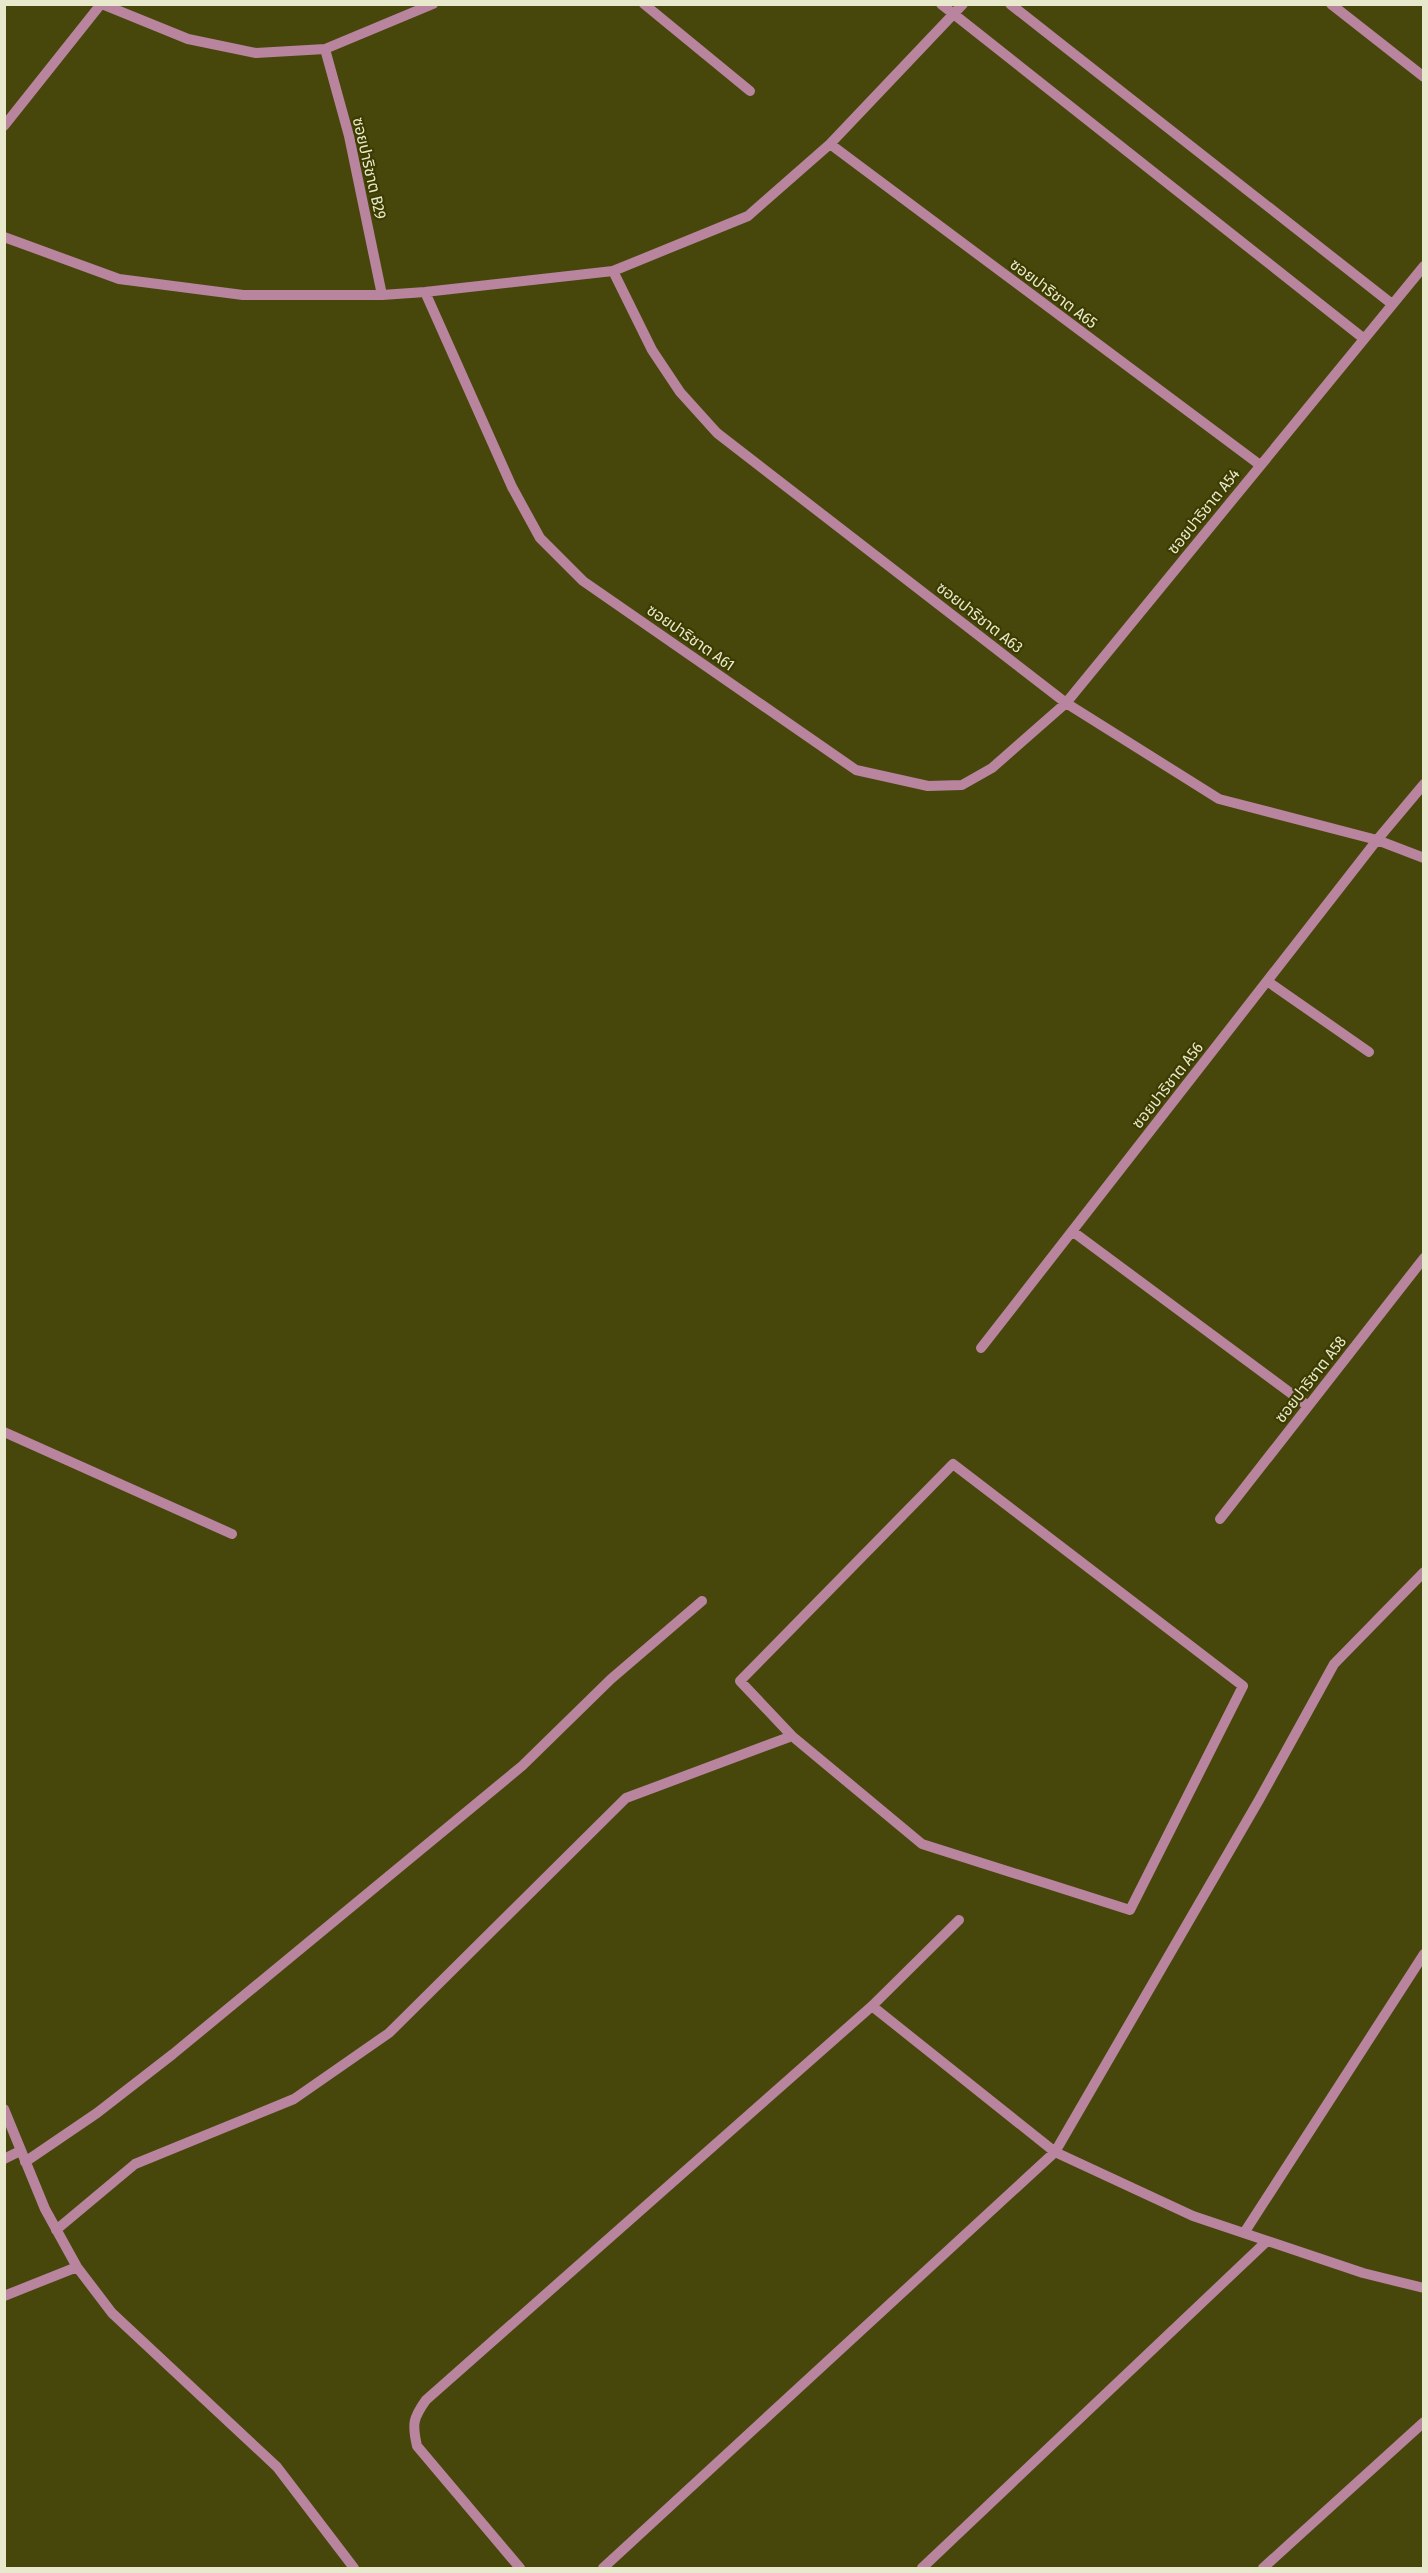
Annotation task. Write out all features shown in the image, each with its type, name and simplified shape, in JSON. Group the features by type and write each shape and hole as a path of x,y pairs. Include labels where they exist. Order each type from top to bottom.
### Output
{"street":[{"path":"4,126 101,4 188,39 256,53 325,50 433,4"},
{"path":"644,4 750,91"},
{"path":"941,4 1364,339"},
{"path":"4,237 119,279 243,295 382,295 613,271 748,216 830,144 963,4"},
{"path":"1010,4 1392,304"},
{"path":"1330,4 1424,77"},
{"name":"ซอยปาริชาต B29","path":"325,50 349,136 382,295"},
{"name":"ซอยปาริชาต A65","path":"830,144 1260,465"},
{"name":"ซอยปาริชาต A54","path":"1066,703 1424,266"},
{"name":"ซอยปาริชาต A63","path":"613,271 652,350 680,392 717,434 1066,703 1219,799 1377,840 1424,858"},
{"name":"ซอยปาริชาต A61","path":"425,292 512,487 540,538 584,581 856,770 928,786 962,785 992,768 1066,703"},
{"name":"ซอยปาริชาต A56","path":"981,1348 1377,840 1424,784"},
{"path":"1268,981 1369,1052"},
{"path":"1072,1231 1308,1406"},
{"name":"ซอยปาริชาต A58","path":"1220,1519 1424,1258"},
{"path":"4,1432 232,1534"},
{"path":"953,1464 1243,1686 1130,1910 922,1844 792,1736 741,1681 953,1464"},
{"path":"603,2568 1055,2152 1259,1800 1334,1664 1424,1572"},
{"path":"4,2159 22,2156 97,2113 173,2054 513,1773 611,1679 702,1601"},
{"path":"57,2230 135,2164 294,2099 389,2033 626,1798 792,1736"},
{"path":"520,2568 417,2446 413,2429 415,2416 426,2400 872,2006 958,1920"},
{"path":"1244,2233 1424,1954"},
{"path":"872,2006 1055,2152 1193,2216 1364,2273 1424,2288"},
{"path":"4,2109 22,2156 57,2230 77,2267 112,2313 277,2467 354,2568"},
{"path":"922,2568 1268,2241"},
{"path":"4,2296 77,2267"},
{"path":"1263,2568 1424,2422"}]}
